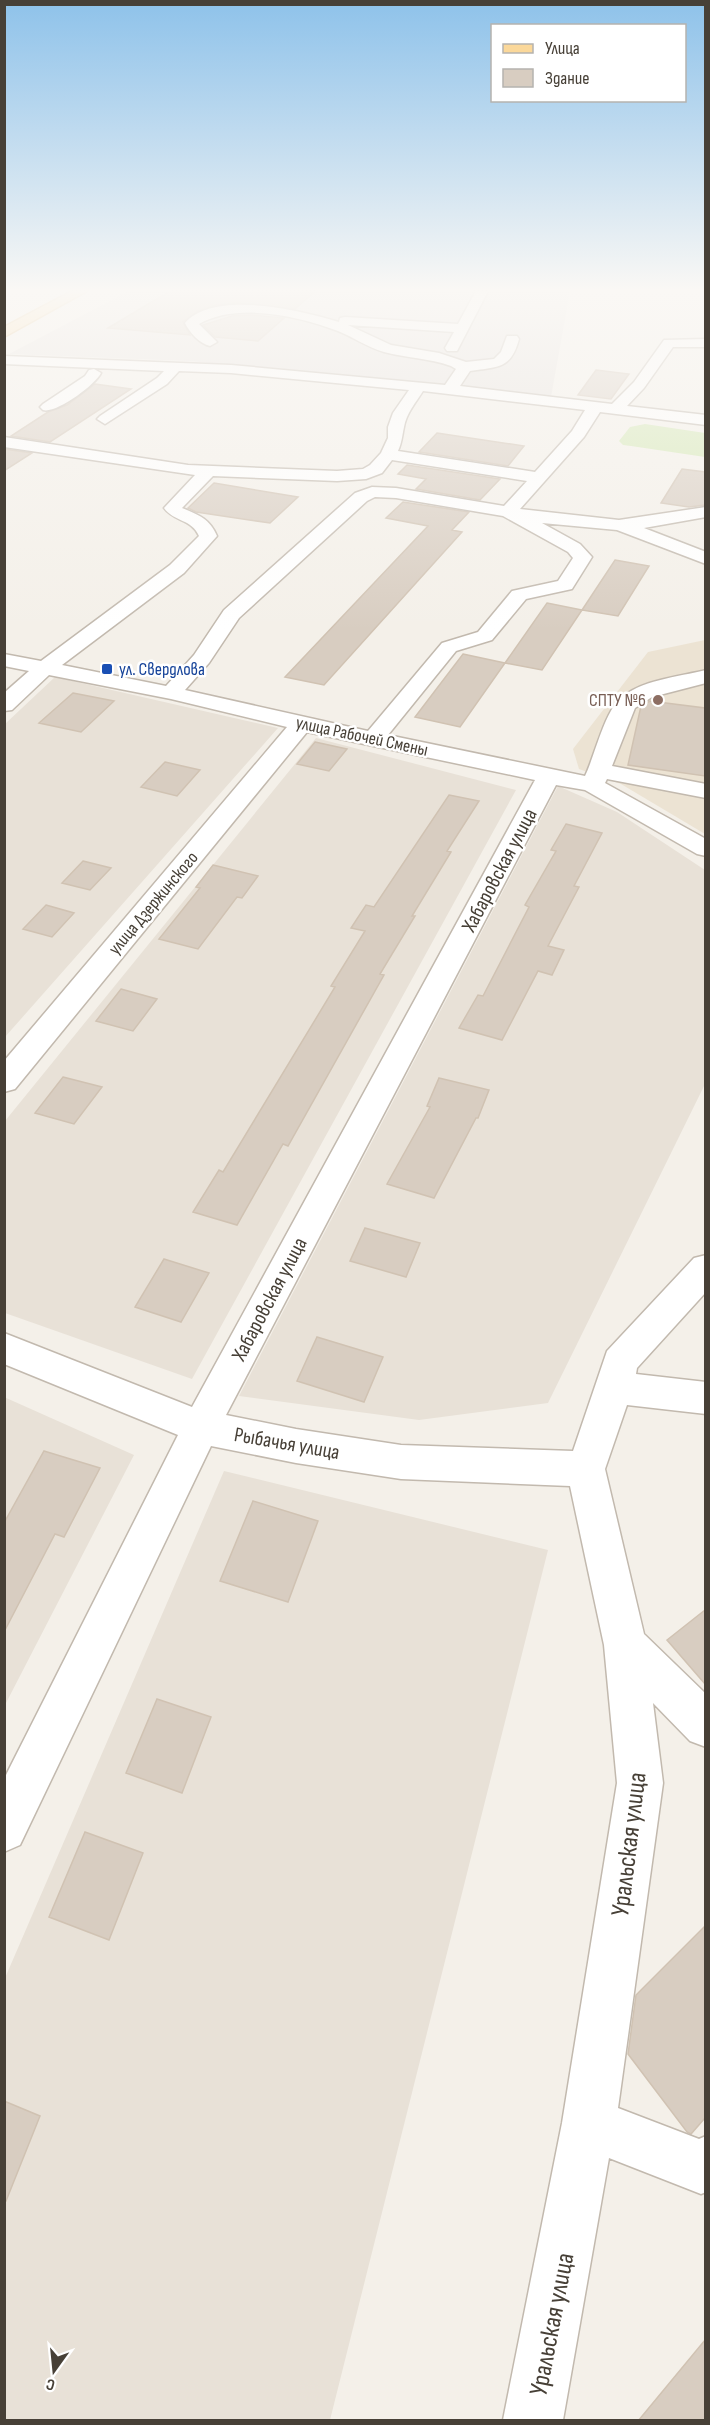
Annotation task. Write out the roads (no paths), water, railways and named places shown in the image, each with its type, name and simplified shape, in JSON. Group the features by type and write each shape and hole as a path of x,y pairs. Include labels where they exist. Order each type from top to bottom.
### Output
{"street":[{"path":"48,407 53,404"},
{"path":"105,419 127,404"},
{"path":"4,442 208,471 337,476 366,474 376,469 388,454 396,438 396,427 401,413 407,404"},
{"path":"571,404 705,420"},
{"path":"616,410 621,404"},
{"path":"508,512 578,434 595,407"},
{"path":"396,427 417,445 511,459"},
{"path":"388,454 539,478"},
{"path":"4,705 45,668 163,581 205,541 208,536 205,526 188,516 177,513 173,508 208,471"},
{"path":"171,693 202,659 231,614 361,497 372,492 396,493 508,512 619,525 705,512"},
{"path":"373,739 449,647 485,636 519,595 565,585 583,557 574,548 508,512"},
{"path":"619,525 705,559"},
{"name":"улица Рабочей Смены","path":"4,660 171,693 302,724 549,776 596,778 705,849"},
{"path":"696,703 696,678 644,692 626,705 603,755 596,778 705,791"},
{"name":"улица Дзержинского","path":"4,1082 302,724"},
{"name":"Хабаровская улица","path":"4,1829 201,1427 549,776"},
{"path":"586,1469 615,1388 620,1362 705,1268"},
{"name":"Рыбачья улица","path":"4,1348 201,1427 296,1446 401,1462 586,1469"},
{"path":"615,1388 705,1398"},
{"name":"Уральская улица","path":"533,2421 589,2123 640,1783 625,1645 586,1469"},
{"path":"625,1645 705,1725"},
{"path":"589,2123 701,2167 705,2163"}],"place":[{"name":"ул. Свердлова","path":"107,669"},
{"name":"СПТУ №6","path":"658,700"}]}
